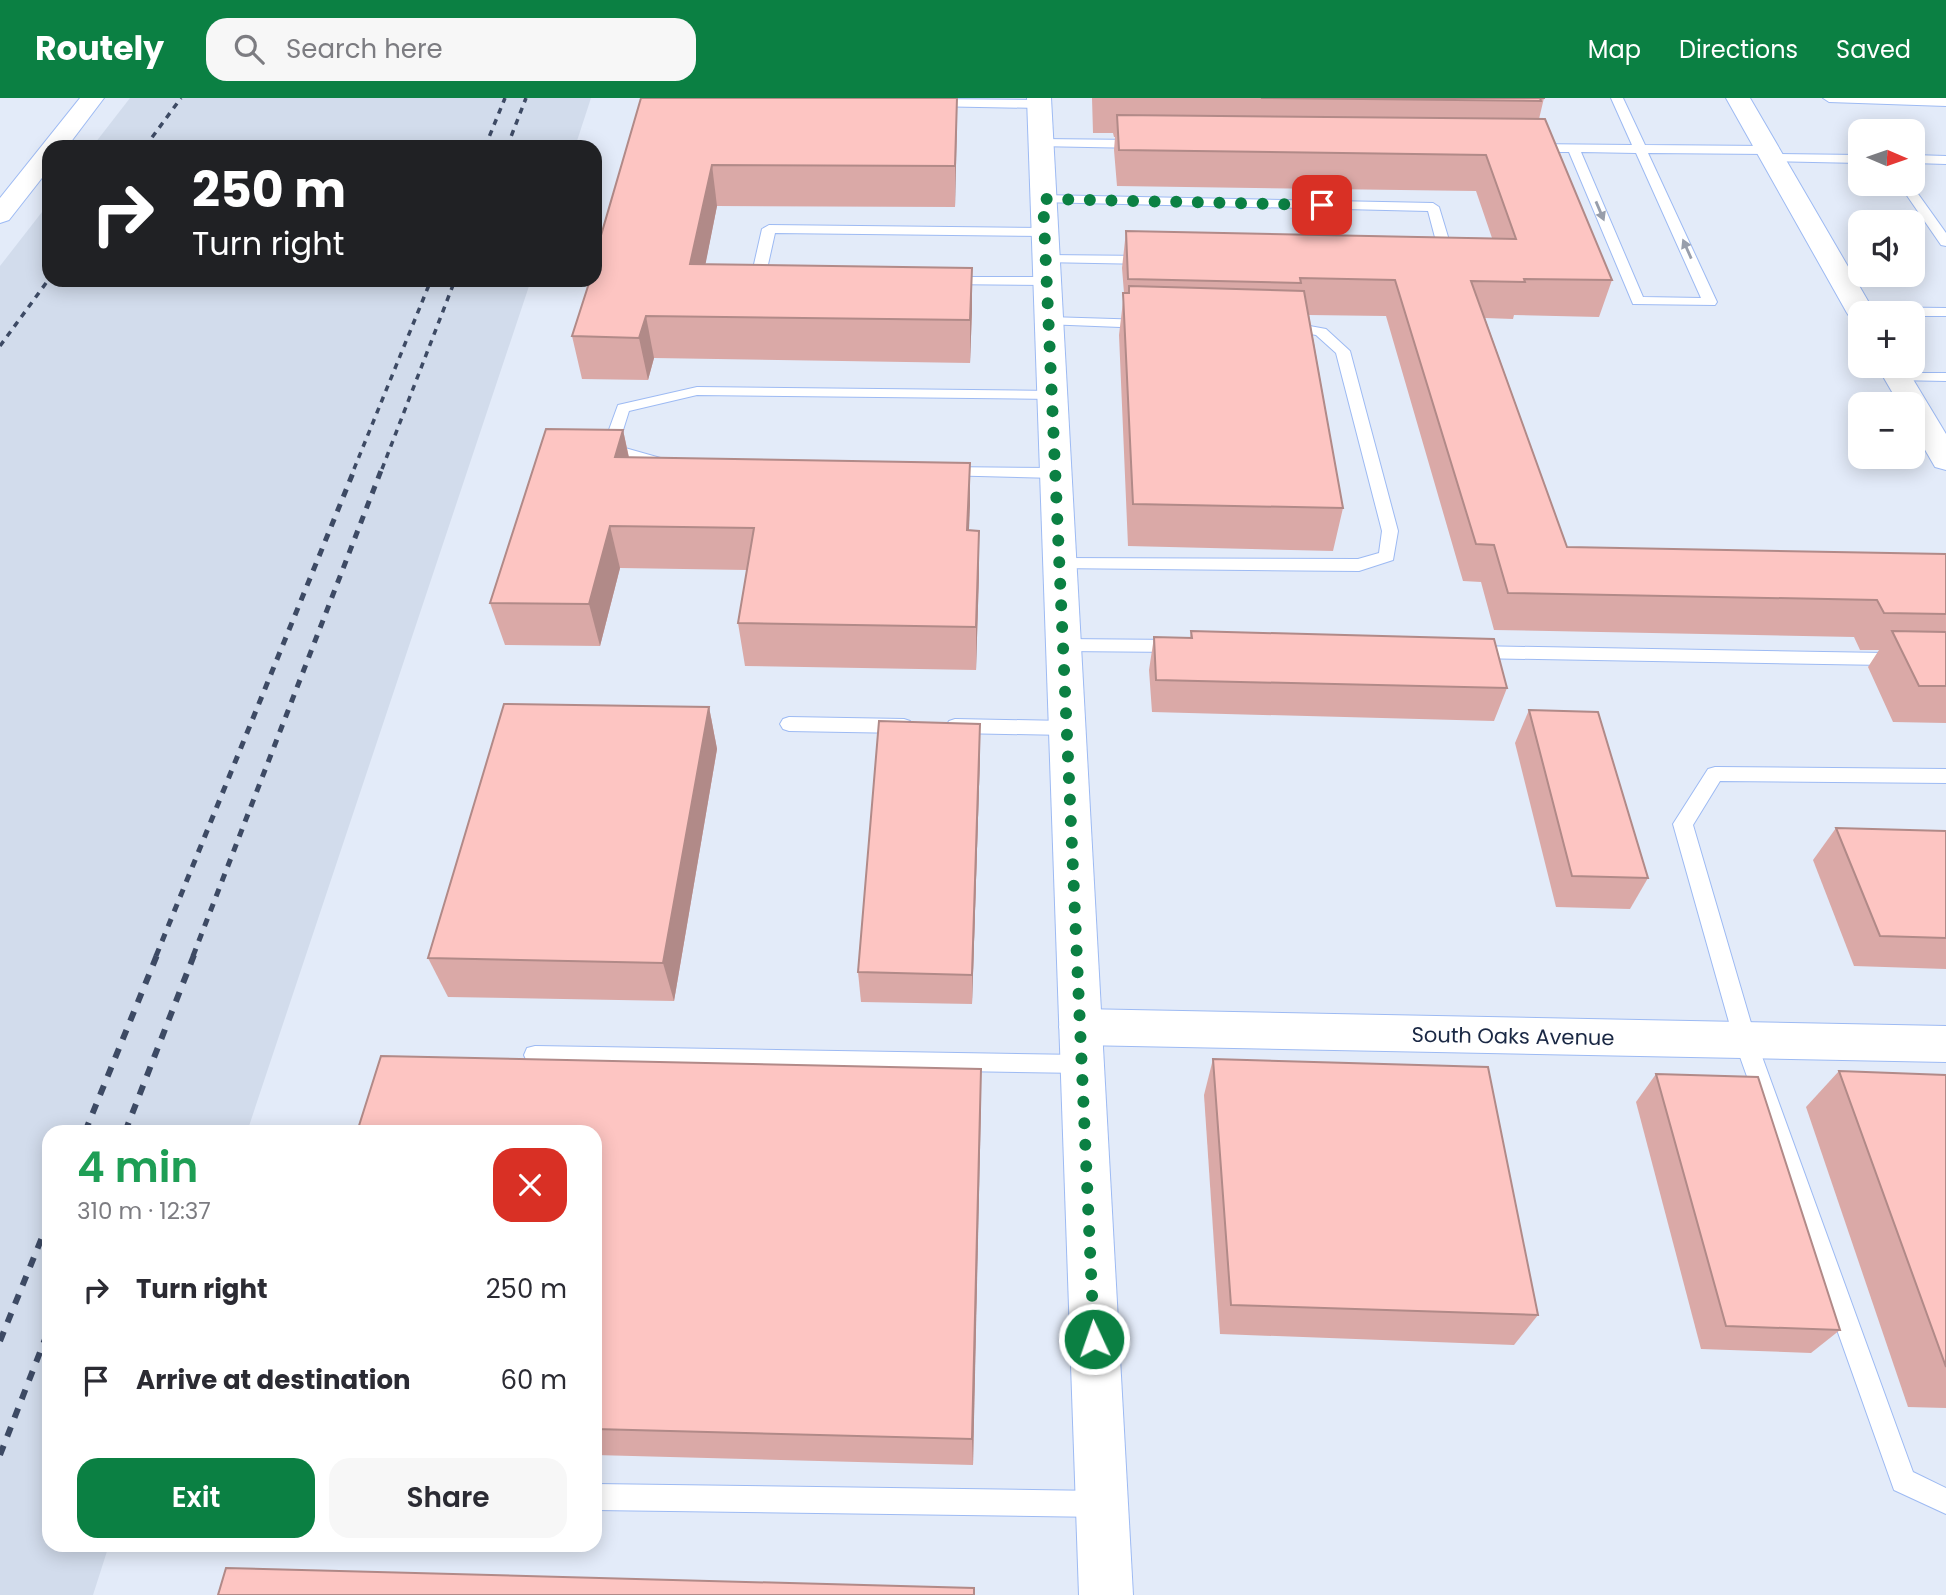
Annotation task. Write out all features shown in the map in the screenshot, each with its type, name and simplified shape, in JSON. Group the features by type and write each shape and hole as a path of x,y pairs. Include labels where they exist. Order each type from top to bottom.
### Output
{"street":[{"path":"59,140 92,98"},
{"path":"1738,98 1855,301"},
{"path":"1039,101 1107,1595"},
{"path":"0,215 42,162"},
{"path":"1899,378 1946,460"},
{"name":"South Oaks Avenue","path":"1080,1045 1745,1040 1946,1044"}],"lane":[{"path":"1573,148 1638,301 1710,302 1643,149 1617,98"},
{"path":"1829,98 1946,103"},
{"path":"922,103 1039,101"},
{"path":"1041,143 1153,144"},
{"path":"1517,148 1643,149 1848,158"},
{"path":"1925,159 1946,160"},
{"path":"1913,196 1946,242"},
{"path":"936,281 1045,243 1433,207 1449,260 1435,260"},
{"path":"785,282 757,282 769,229 1045,243 1157,260"},
{"path":"1925,312 1946,312"},
{"path":"1049,321 1162,324"},
{"path":"1059,564 1359,565 1387,556 1390,531 1343,351 1321,332 1292,326 1266,325"},
{"path":"1925,375 1946,377"},
{"path":"685,468 610,449 622,408 697,391 1052,395"},
{"path":"932,472 1055,474"},
{"path":"1063,645 1191,647"},
{"path":"1454,651 1946,660"},
{"path":"789,724 1066,728"},
{"path":"1946,776 1715,774 1683,824 1745,1040 1903,1480 1946,1501"},
{"path":"535,1055 1080,1045"},
{"path":"602,1497 1102,1504"}],"shaded area":[{"path":"130,98 591,98 577,140 97,140"},
{"path":"42,212 42,287 529,287 249,1125 42,1125 42,1552 107,1552 93,1595 0,1595 0,266"}],"building":[{"path":"641,98 957,98 955,166 712,165 690,264 972,268 970,320 646,316 639,338 572,336 588,287 602,287 602,232"},
{"path":"1261,98 1540,98 1541,101"},
{"path":"1117,115 1545,119 1612,280 1471,281 1567,547 1946,554 1946,614 1884,613 1877,600 1508,593 1494,545 1476,544 1395,280 1300,278 1301,283 1128,279 1126,231 1516,239 1486,155 1119,150"},
{"path":"1129,286 1304,291 1343,508 1133,504 1123,293 1129,293"},
{"path":"546,429 623,430 615,457 970,463 967,530 979,531 976,627 738,623 754,528 610,526 589,604 490,603"},
{"path":"1191,631 1494,639 1507,688 1156,680 1154,637 1192,638"},
{"path":"1892,631 1946,632 1946,686 1919,686"},
{"path":"504,704 709,707 663,963 428,958"},
{"path":"1529,710 1598,712 1648,878 1572,876"},
{"path":"879,721 980,724 972,975 858,972"},
{"path":"1836,828 1946,831 1946,938 1880,936"},
{"path":"381,1056 981,1069 972,1439 602,1429 602,1125 359,1125"},
{"path":"1213,1059 1488,1067 1538,1315 1231,1305"},
{"path":"1839,1071 1946,1075 1946,1367"},
{"path":"1656,1074 1758,1077 1840,1330 1726,1326"},
{"path":"226,1568 974,1588 974,1595 218,1595"}],"railway":[{"path":"150,140 181,98"},
{"path":"488,140 505,98"},
{"path":"510,140 526,98"},
{"path":"0,346 43,287"},
{"path":"354,469 428,287"},
{"path":"382,469 452,287"},
{"path":"156,956 355,468"},
{"path":"193,956 382,468"},
{"path":"88,1125 157,955"},
{"path":"128,1125 194,955"},
{"path":"0,1341 42,1237"},
{"path":"0,1455 42,1347"}],"route":[{"path":"1094,1339 1043,199 1322,205"}]}
